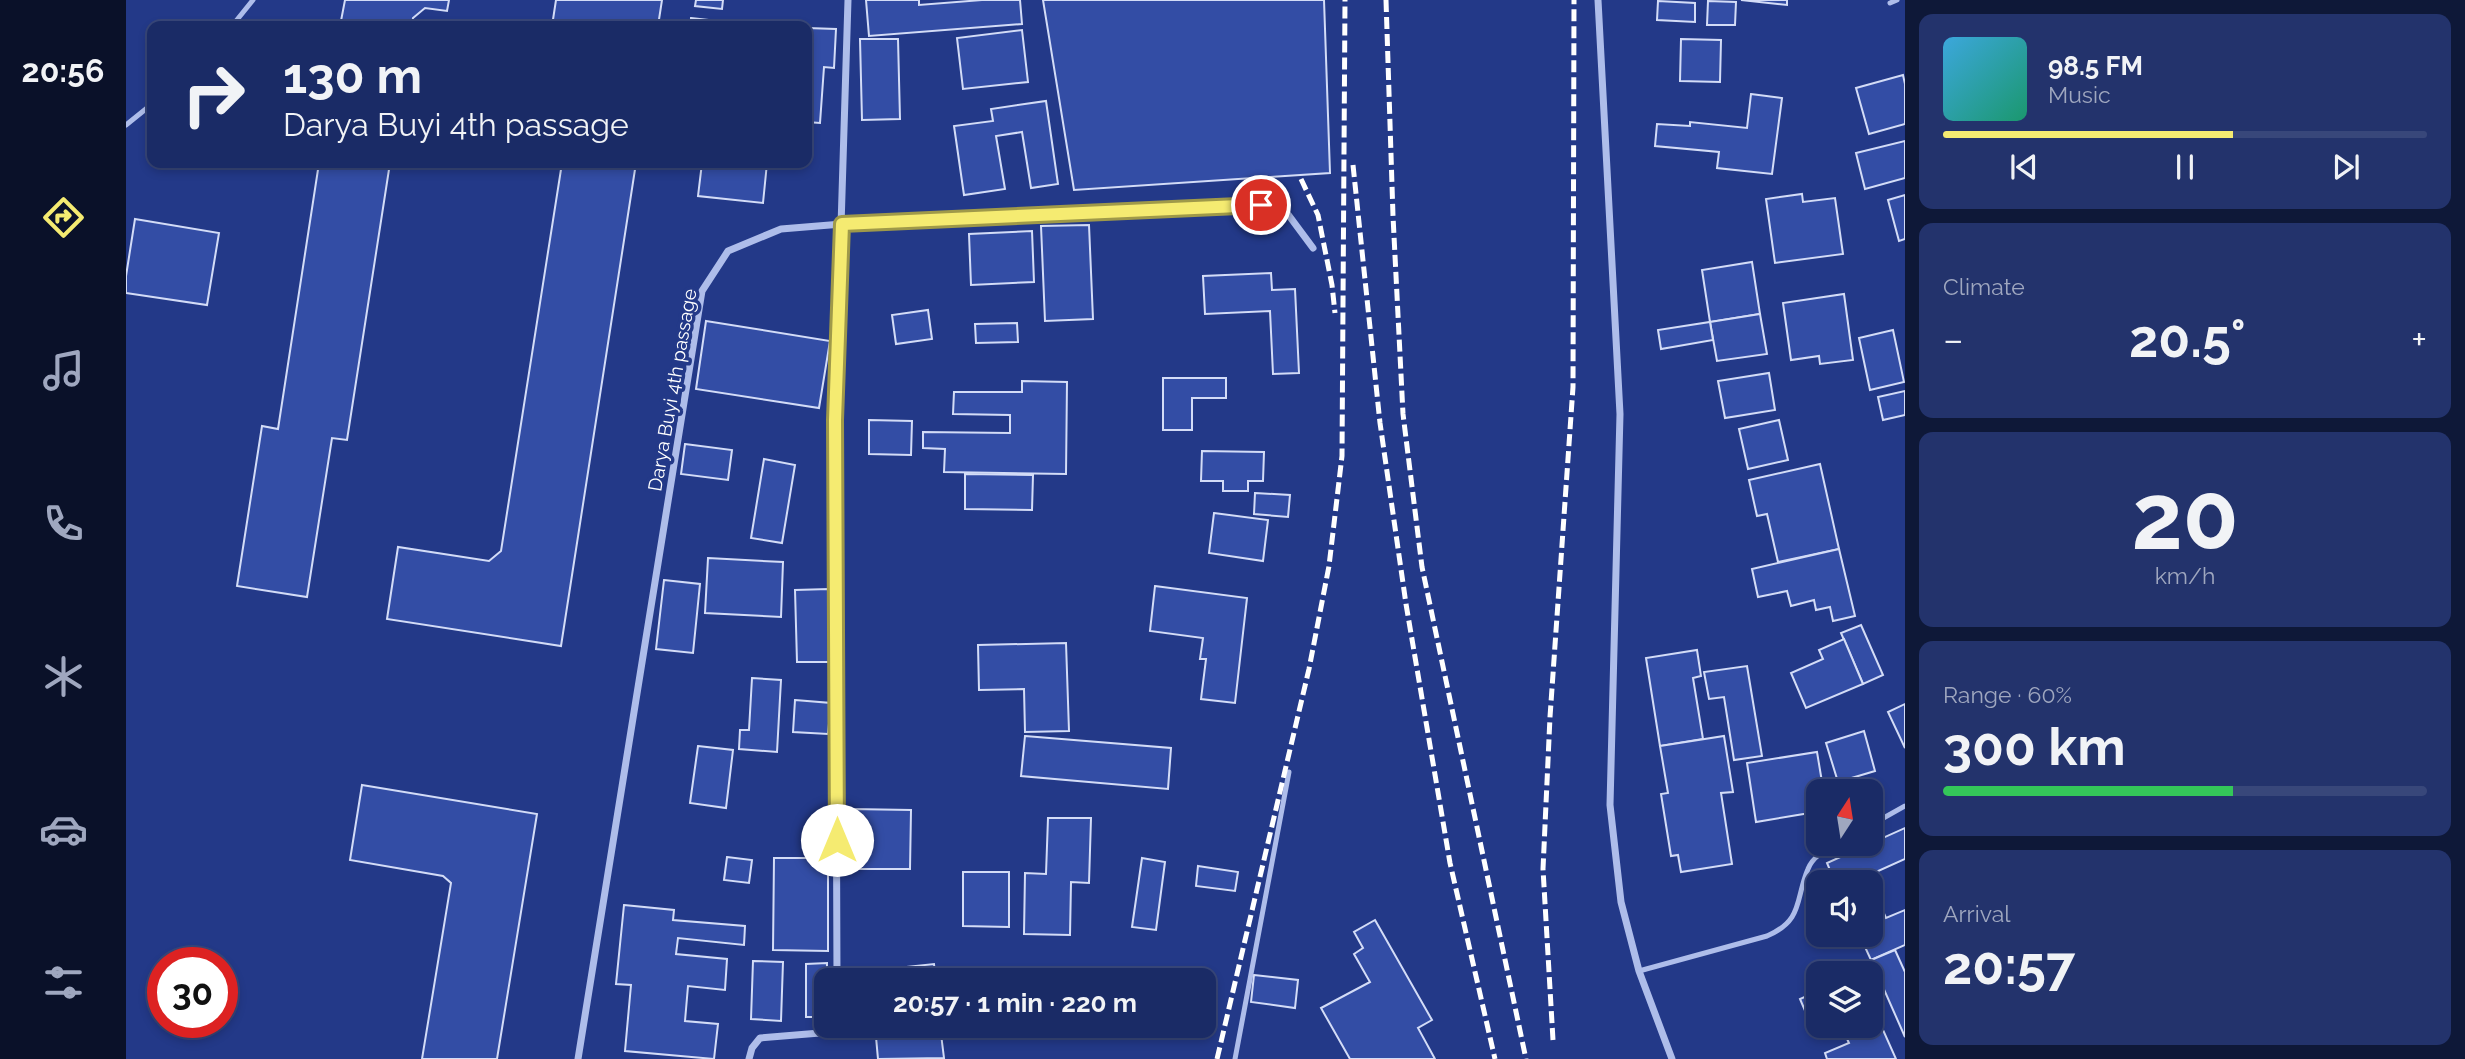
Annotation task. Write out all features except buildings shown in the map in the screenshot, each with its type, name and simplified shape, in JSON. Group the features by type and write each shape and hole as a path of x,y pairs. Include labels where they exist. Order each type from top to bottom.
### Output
{"street":[{"path":"837,968 835,420 848,0"},
{"path":"1598,0 1620,414 1610,805 1621,902 1639,971 1672,1059"},
{"name":"Darya Buyi 4th passage","path":"578,1059 702,290 728,251 781,229 1261,205 1287,213 1313,248"},
{"path":"749,1059 752,1048 760,1038 814,1034"}],"lane":[{"path":"236,21 253,0"},
{"path":"1890,3 1897,0"},
{"path":"126,125 147,108"},
{"path":"1235,1059 1289,772"},
{"path":"1883,818 1905,806"},
{"path":"1639,971 1768,936 1782,929 1792,919 1798,907 1808,867 1817,856"}],"railway":[{"path":"1217,1059 1309,669 1329,566 1342,456 1345,0"},
{"path":"1386,0 1403,414 1422,567 1526,1059"},
{"path":"1553,1040 1543,869 1550,717 1573,387 1574,0"},
{"path":"1353,165 1380,423 1406,604 1450,863 1495,1059"},
{"path":"1301,179 1318,215 1335,313"}],"route":[{"path":"837,840 835,420 842,224 1261,205"}]}
